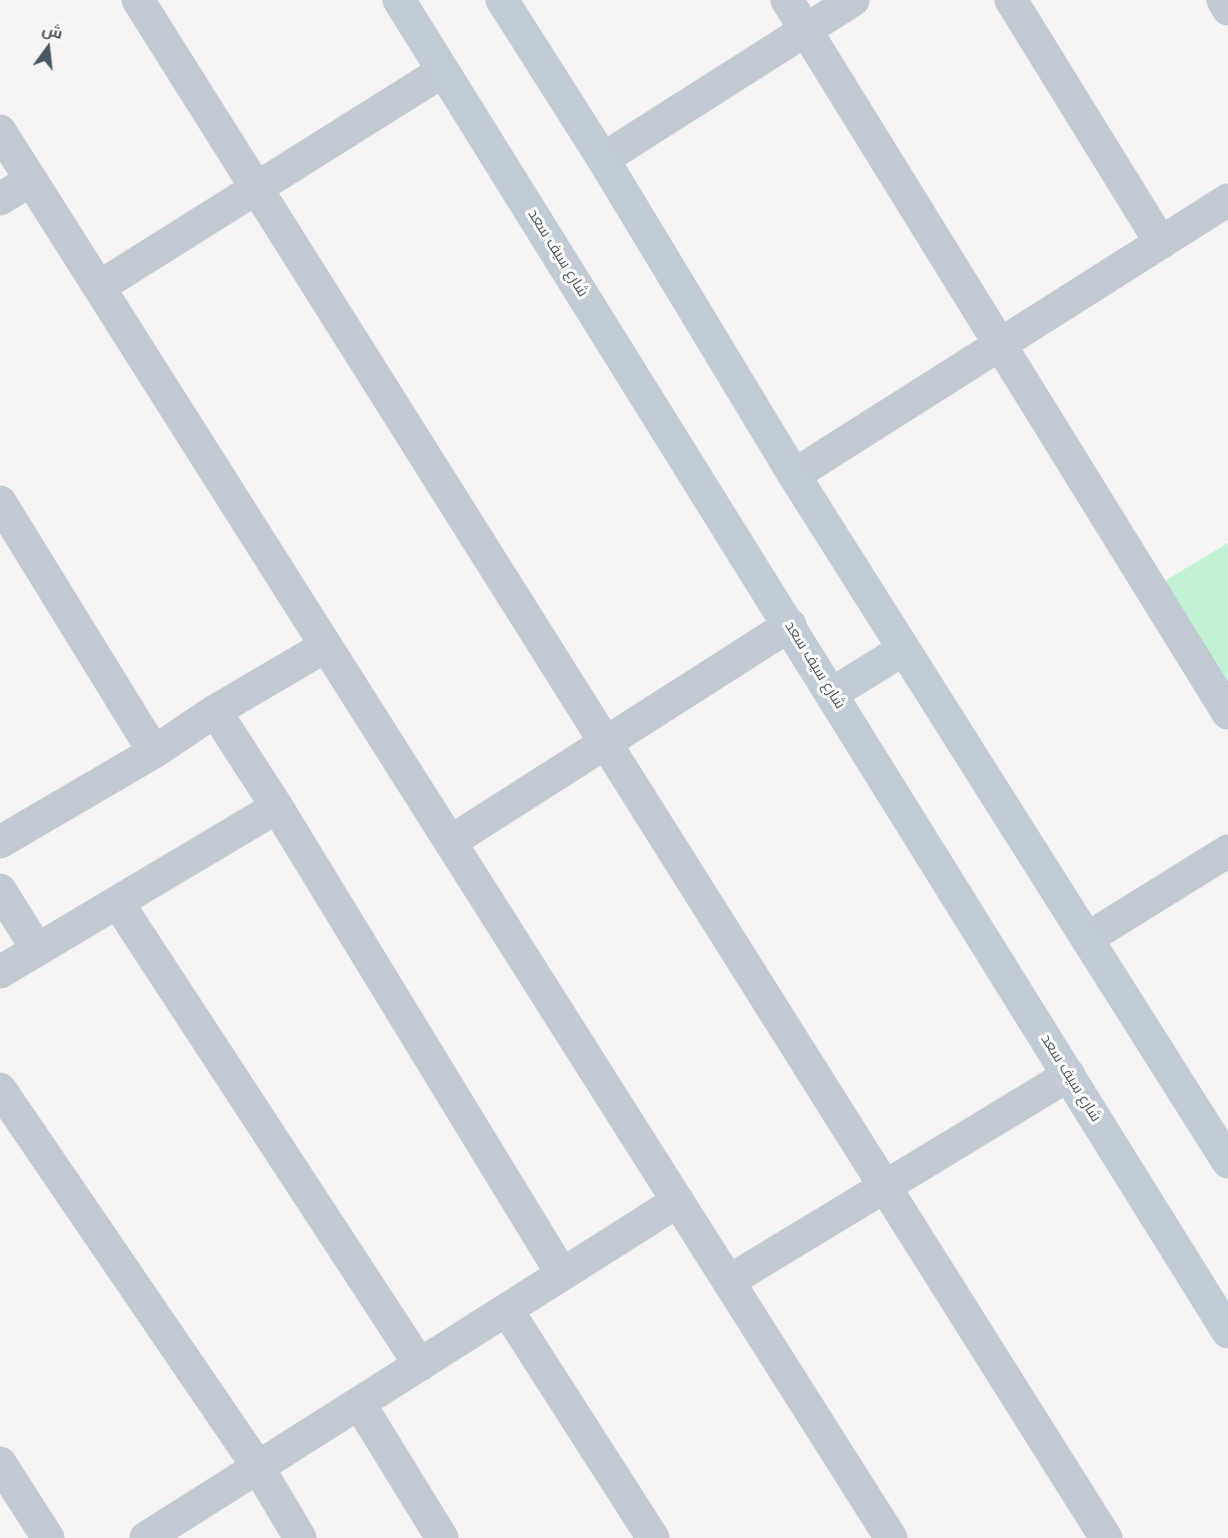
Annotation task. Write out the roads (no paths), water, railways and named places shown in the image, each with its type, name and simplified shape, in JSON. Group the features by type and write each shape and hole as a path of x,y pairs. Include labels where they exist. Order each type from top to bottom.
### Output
{"street":[{"path":"138,0 1106,1538"},
{"name":"شارع سيف سعد","path":"399,0 833,693 1228,1332"},
{"path":"502,0 603,159 794,475 1228,1162"},
{"path":"787,0 1228,713"},
{"path":"603,159 853,0"},
{"path":"1011,0 1161,243"},
{"path":"1223,0 1228,9"},
{"path":"99,287 443,71"},
{"path":"0,131 891,1538"},
{"path":"0,199 31,180"},
{"path":"794,475 1228,200"},
{"path":"0,502 154,752"},
{"path":"450,842 790,625"},
{"path":"0,842 154,752 215,711 326,646"},
{"path":"833,693 904,649"},
{"path":"215,711 277,807 562,1274"},
{"path":"0,972 277,807"},
{"path":"1088,938 1228,851"},
{"path":"0,890 37,950"},
{"path":"118,903 420,1365"},
{"path":"729,1281 1069,1075"},
{"path":"0,1089 258,1467 300,1538"},
{"path":"146,1538 678,1201"},
{"path":"507,1310 653,1538"},
{"path":"359,1404 442,1538"},
{"path":"0,1463 48,1538"}]}
